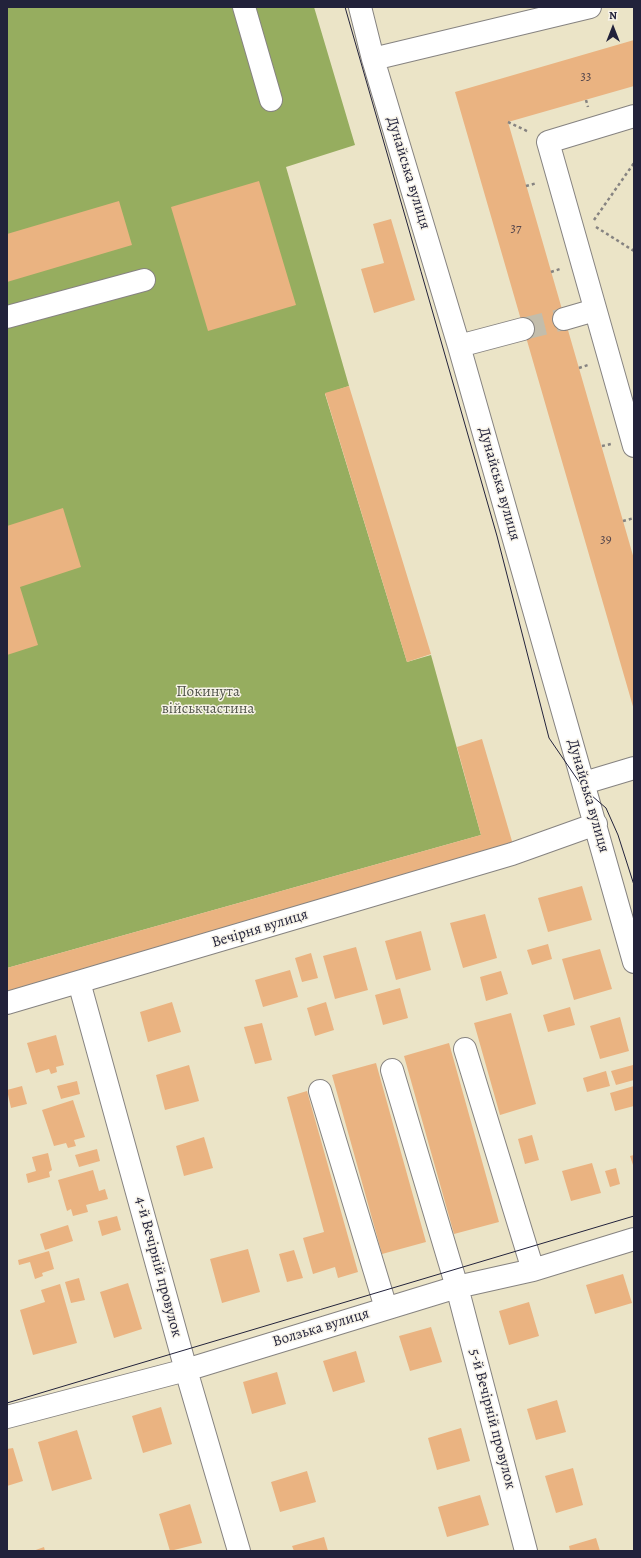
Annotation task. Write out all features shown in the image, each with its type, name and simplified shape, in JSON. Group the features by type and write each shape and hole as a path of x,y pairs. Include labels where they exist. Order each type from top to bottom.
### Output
{"street":[{"path":"244,7 272,100"},
{"name":"Дунайська вулиця","path":"360,7 373,58 460,346 634,962"},
{"path":"373,58 590,7"},
{"path":"634,116 548,142 634,446"},
{"path":"7,317 144,280"},
{"path":"564,319 595,310"},
{"path":"460,346 523,329"},
{"path":"584,783 634,768"},
{"name":"Вечірня вулиця","path":"7,1004 512,854 596,824"},
{"name":"4-й Вечірній провулок","path":"79,982 186,1370 239,1551"},
{"path":"466,1049 533,1270"},
{"name":"5-й Вечірній провулок","path":"392,1070 457,1287 526,1551"},
{"path":"320,1091 386,1308"},
{"name":"Волзька вулиця","path":"7,1416 186,1370 457,1287 533,1270 634,1239"}],"path":[{"path":"634,163 591,223 634,251"},
{"path":"623,521 634,518"}],"green space":[{"name":"Покинута військчастина","path":"7,7 314,7 355,145 286,167 349,386 325,394 407,662 431,655 481,835 7,968"}],"building":[{"path":"634,40 634,86 508,122 634,559 634,710 455,92"},
{"path":"259,181 296,305 208,331 171,207"},
{"path":"119,201 132,245 7,282 7,234"},
{"path":"391,219 415,300 374,313 361,269 384,263 373,224"},
{"path":"349,386 431,654 407,662 325,393"},
{"path":"63,508 81,567 20,587 38,645 7,655 7,526"},
{"path":"482,739 514,848 7,991 7,968 481,835 457,747"},
{"path":"582,886 592,920 548,932 538,898"},
{"path":"485,914 497,958 463,968 450,923"},
{"path":"421,931 431,970 396,980 385,941"},
{"path":"548,944 552,959 532,965 527,950"},
{"path":"356,947 368,990 335,999 323,956"},
{"path":"600,949 612,989 574,1000 562,959"},
{"path":"311,953 318,978 302,982 295,958"},
{"path":"290,970 298,997 263,1007 255,980"},
{"path":"501,971 508,994 486,1001 480,977"},
{"path":"400,988 408,1018 383,1025 375,995"},
{"path":"172,1002 181,1032 148,1042 140,1012"},
{"path":"326,1002 334,1030 315,1036 307,1008"},
{"path":"570,1007 575,1025 548,1032 543,1015"},
{"path":"511,1013 536,1104 500,1115 474,1023"},
{"path":"620,1017 629,1051 600,1059 590,1026"},
{"path":"262,1023 272,1060 255,1064 244,1027"},
{"path":"56,1035 64,1065 56,1067 57,1072 51,1074 49,1069 36,1073 27,1043"},
{"path":"449,1043 499,1222 454,1234 404,1056"},
{"path":"376,1063 426,1242 382,1254 332,1075"},
{"path":"189,1065 199,1101 165,1110 156,1075"},
{"path":"633,1065 634,1080 616,1085 611,1071"},
{"path":"606,1071 610,1086 587,1092 583,1078"},
{"path":"77,1081 80,1094 61,1099 57,1086"},
{"path":"22,1086 27,1104 11,1108 7,1090"},
{"path":"634,1086 634,1106 615,1111 610,1093"},
{"path":"307,1091 358,1272 338,1278 335,1267 313,1274 303,1238 324,1232 287,1097"},
{"path":"73,1100 85,1137 74,1140 76,1146 68,1148 66,1143 54,1146 42,1110"},
{"path":"532,1135 539,1160 525,1164 518,1139"},
{"path":"204,1137 213,1168 184,1176 176,1146"},
{"path":"97,1149 100,1161 79,1167 75,1155"},
{"path":"48,1153 52,1170 49,1172 50,1177 28,1183 26,1174 36,1171 32,1157"},
{"path":"634,1155 634,1168 630,1156"},
{"path":"592,1163 601,1193 571,1201 562,1171"},
{"path":"616,1168 620,1184 610,1187 605,1171"},
{"path":"93,1170 99,1191 105,1189 108,1199 86,1205 88,1212 73,1216 71,1209 67,1211 58,1180"},
{"path":"117,1216 121,1230 102,1236 98,1221"},
{"path":"68,1225 73,1241 45,1250 40,1234"},
{"path":"248,1249 260,1292 222,1303 210,1259"},
{"path":"294,1250 303,1278 287,1282 279,1254"},
{"path":"49,1251 54,1269 42,1273 43,1276 35,1279 30,1262 19,1265 18,1260"},
{"path":"623,1274 632,1303 595,1314 586,1285"},
{"path":"79,1278 85,1300 71,1303 65,1282"},
{"path":"128,1283 142,1329 114,1338 100,1292"},
{"path":"60,1284 77,1343 33,1355 20,1310 45,1302 41,1290"},
{"path":"529,1302 539,1336 509,1345 499,1311"},
{"path":"431,1327 442,1362 410,1371 399,1336"},
{"path":"356,1351 365,1382 333,1392 323,1361"},
{"path":"277,1372 286,1404 252,1414 243,1382"},
{"path":"557,1400 566,1432 536,1440 527,1409"},
{"path":"161,1407 172,1444 143,1453 132,1416"},
{"path":"461,1428 470,1461 437,1470 428,1438"},
{"path":"77,1430 92,1479 52,1491 38,1442"},
{"path":"13,1448 23,1481 7,1486 7,1449"},
{"path":"573,1468 583,1505 556,1513 545,1476"},
{"path":"307,1471 316,1502 280,1512 271,1482"},
{"path":"480,1495 489,1525 447,1537 438,1507"},
{"path":"190,1504 202,1543 170,1551 159,1514"},
{"path":"324,1537 328,1551 294,1551 292,1546"},
{"path":"596,1538 600,1551 570,1551 569,1546"},
{"path":"44,1547 45,1551 33,1551"}],"tunnel":[{"path":"523,329 564,319"}],"tram line":[{"path":"345,7 497,536 549,738 584,789 606,808 618,835 634,885"},
{"path":"7,1403 634,1216"}]}
